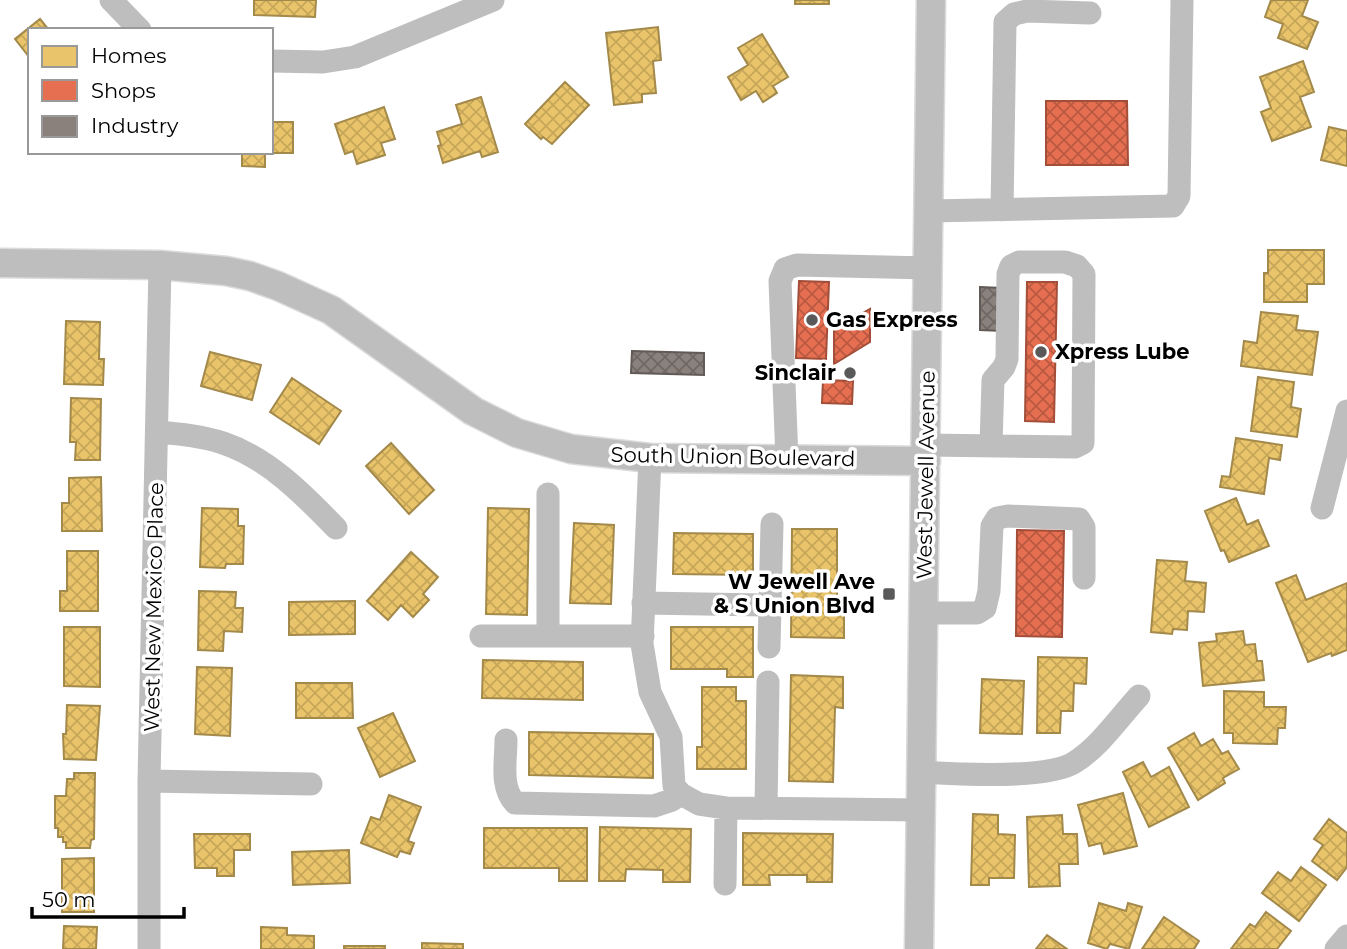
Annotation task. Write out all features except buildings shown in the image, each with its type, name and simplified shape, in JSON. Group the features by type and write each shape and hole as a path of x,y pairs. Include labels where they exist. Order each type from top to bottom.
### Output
{"main road":[{"name":"West Jewell Avenue","path":"919,949 931,0"},
{"name":"South Union Boulevard","path":"0,263 160,265 250,276 305,298 358,328 466,406 517,433 572,449 650,458 787,460 926,453"}],"street":[{"path":"111,0 138,28"},
{"path":"273,61 323,62 355,57 493,0"},
{"path":"929,211 1173,206 1179,195 1182,0"},
{"path":"1002,210 1005,22 1014,14 1027,11 1090,13"},
{"path":"926,453 990,445 1075,447 1083,443 1084,274 1077,266 1065,262 1019,262 1011,267 1008,274 1007,359 993,380 990,445"},
{"name":"West New Mexico Place","path":"149,949 149,781 160,265"},
{"path":"787,460 780,281 785,269 797,265 929,268"},
{"path":"1322,508 1347,411"},
{"path":"158,432 222,442 249,456 288,483 336,528"},
{"path":"650,458 643,636 650,692 670,737 674,786 681,794 699,804 726,808 921,810"},
{"path":"548,494 548,636"},
{"path":"924,613 977,612 985,608 989,591 992,526 997,518 1008,516 1079,519 1084,527 1084,578"},
{"path":"769,647 772,524"},
{"path":"643,603 770,605"},
{"path":"481,636 643,636"},
{"path":"766,808 768,682"},
{"path":"921,772 1044,772 1066,767 1088,751 1139,696"},
{"path":"506,740 505,783 507,795 515,803 654,806 681,794"},
{"path":"149,781 310,784"},
{"path":"725,884 726,808"},
{"path":"1336,949 1347,936"}],"place":[{"name":"Gas Express","path":"812,320"},
{"name":"Xpress Lube","path":"1041,352"},
{"name":"Sinclair","path":"850,373"},
{"name":"W Jewell Ave & S Union Blvd","path":"889,594"}]}
